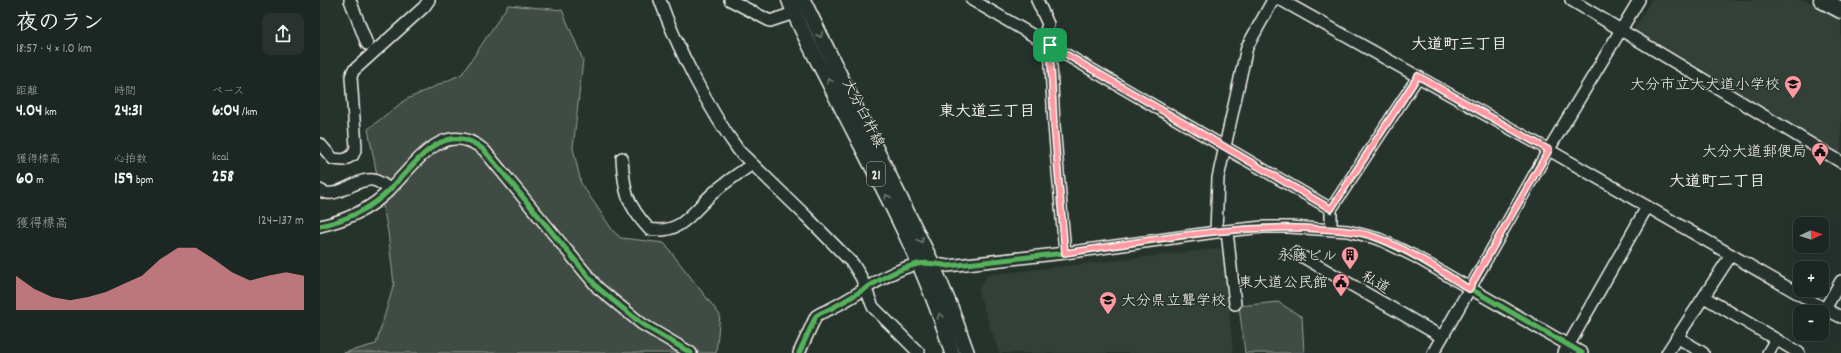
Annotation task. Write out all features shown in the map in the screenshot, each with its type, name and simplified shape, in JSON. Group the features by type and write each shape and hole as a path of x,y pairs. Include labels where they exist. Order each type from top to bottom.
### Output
{"highway":[{"path":"1822,0 1841,10"}],"main road":[{"name":"大分臼杵線","path":"804,0 925,264 934,298 952,353"},
{"name":"大分臼杵線","path":"791,6 880,183 951,308 967,353"}],"street":[{"path":"350,0 367,44"},
{"path":"320,144 333,159 344,160 353,156 356,148 352,77 353,71 424,7 429,0"},
{"path":"660,0 689,67 730,139 752,164 853,264 861,277 872,307 913,351"},
{"path":"730,0 770,21 791,6"},
{"path":"972,0 1331,209"},
{"path":"1037,0 1048,24 1047,43 1065,253"},
{"path":"1235,304 1222,231 1218,178 1247,47 1273,0"},
{"path":"1281,0 1549,150 1818,305"},
{"path":"1571,0 1841,162"},
{"path":"1433,353 1549,150 1639,0"},
{"path":"1331,229 1331,209 1418,76"},
{"path":"320,226 352,215 376,201 390,189 416,161 436,144 447,140 457,139 473,143 490,158 598,288 642,324 691,353"},
{"path":"622,158 626,194 632,208 649,229 662,231 675,227 693,216 712,194 752,164"},
{"path":"320,190 331,193 369,180 376,181 390,189"},
{"path":"1566,349 1648,207"},
{"path":"799,353 816,316 865,288 925,264 948,266 1065,253 1222,231 1289,226 1348,231 1379,239 1414,256 1566,349 1582,353"},
{"name":"私道","path":"1296,253 1442,337"},
{"path":"1667,353 1732,255"},
{"path":"1827,305 1841,281"},
{"path":"1704,297 1799,353"},
{"path":"1829,311 1841,317"},
{"path":"1677,338 1703,353"},
{"path":"1768,353 1776,339"}],"shaded area":[{"name":"大分市立大大道小学校","path":"1651,0 1806,0 1841,18 1841,156 1647,41 1642,34 1634,30"},
{"path":"508,5 562,10 583,60 573,148 581,183 613,231 621,238 664,243 720,315 716,353 343,353 376,344 394,284 388,232 368,129 405,100 462,74"},
{"name":"大分県立聾学校","path":"1224,248 1233,353 999,353 978,291 987,275"},
{"path":"1278,302 1302,317 1304,353 1245,353 1239,306"}],"cycle path":[{"path":"320,226 353,215 369,206 394,186 428,150 441,142 454,139 468,141 484,150 598,288 642,324 691,353"},
{"path":"799,353 816,316 820,313 830,309 885,277 907,267 918,264 929,263 948,266 1065,253 1263,227 1289,227 1348,231 1379,239 1414,256 1582,353"}],"place":[{"name":"大分市立大大道小学校","path":"1793,99"},
{"name":"大分大道郵便局","path":"1820,166"},
{"name":"永藤ビル","path":"1350,270"},
{"name":"東大道公民館","path":"1341,297"},
{"name":"大分県立聾学校","path":"1108,315"}],"district":[{"name":"大道町三丁目","path":"1459,43"},
{"name":"東大道三丁目","path":"987,110"},
{"name":"大道町二丁目","path":"1717,180"}],"route":[{"path":"1050,45 1331,209 1418,76 1549,150 1469,289 1414,256 1379,239 1348,231 1289,226 1263,227 1190,235 1065,253 1054,125 1050,45"}]}
